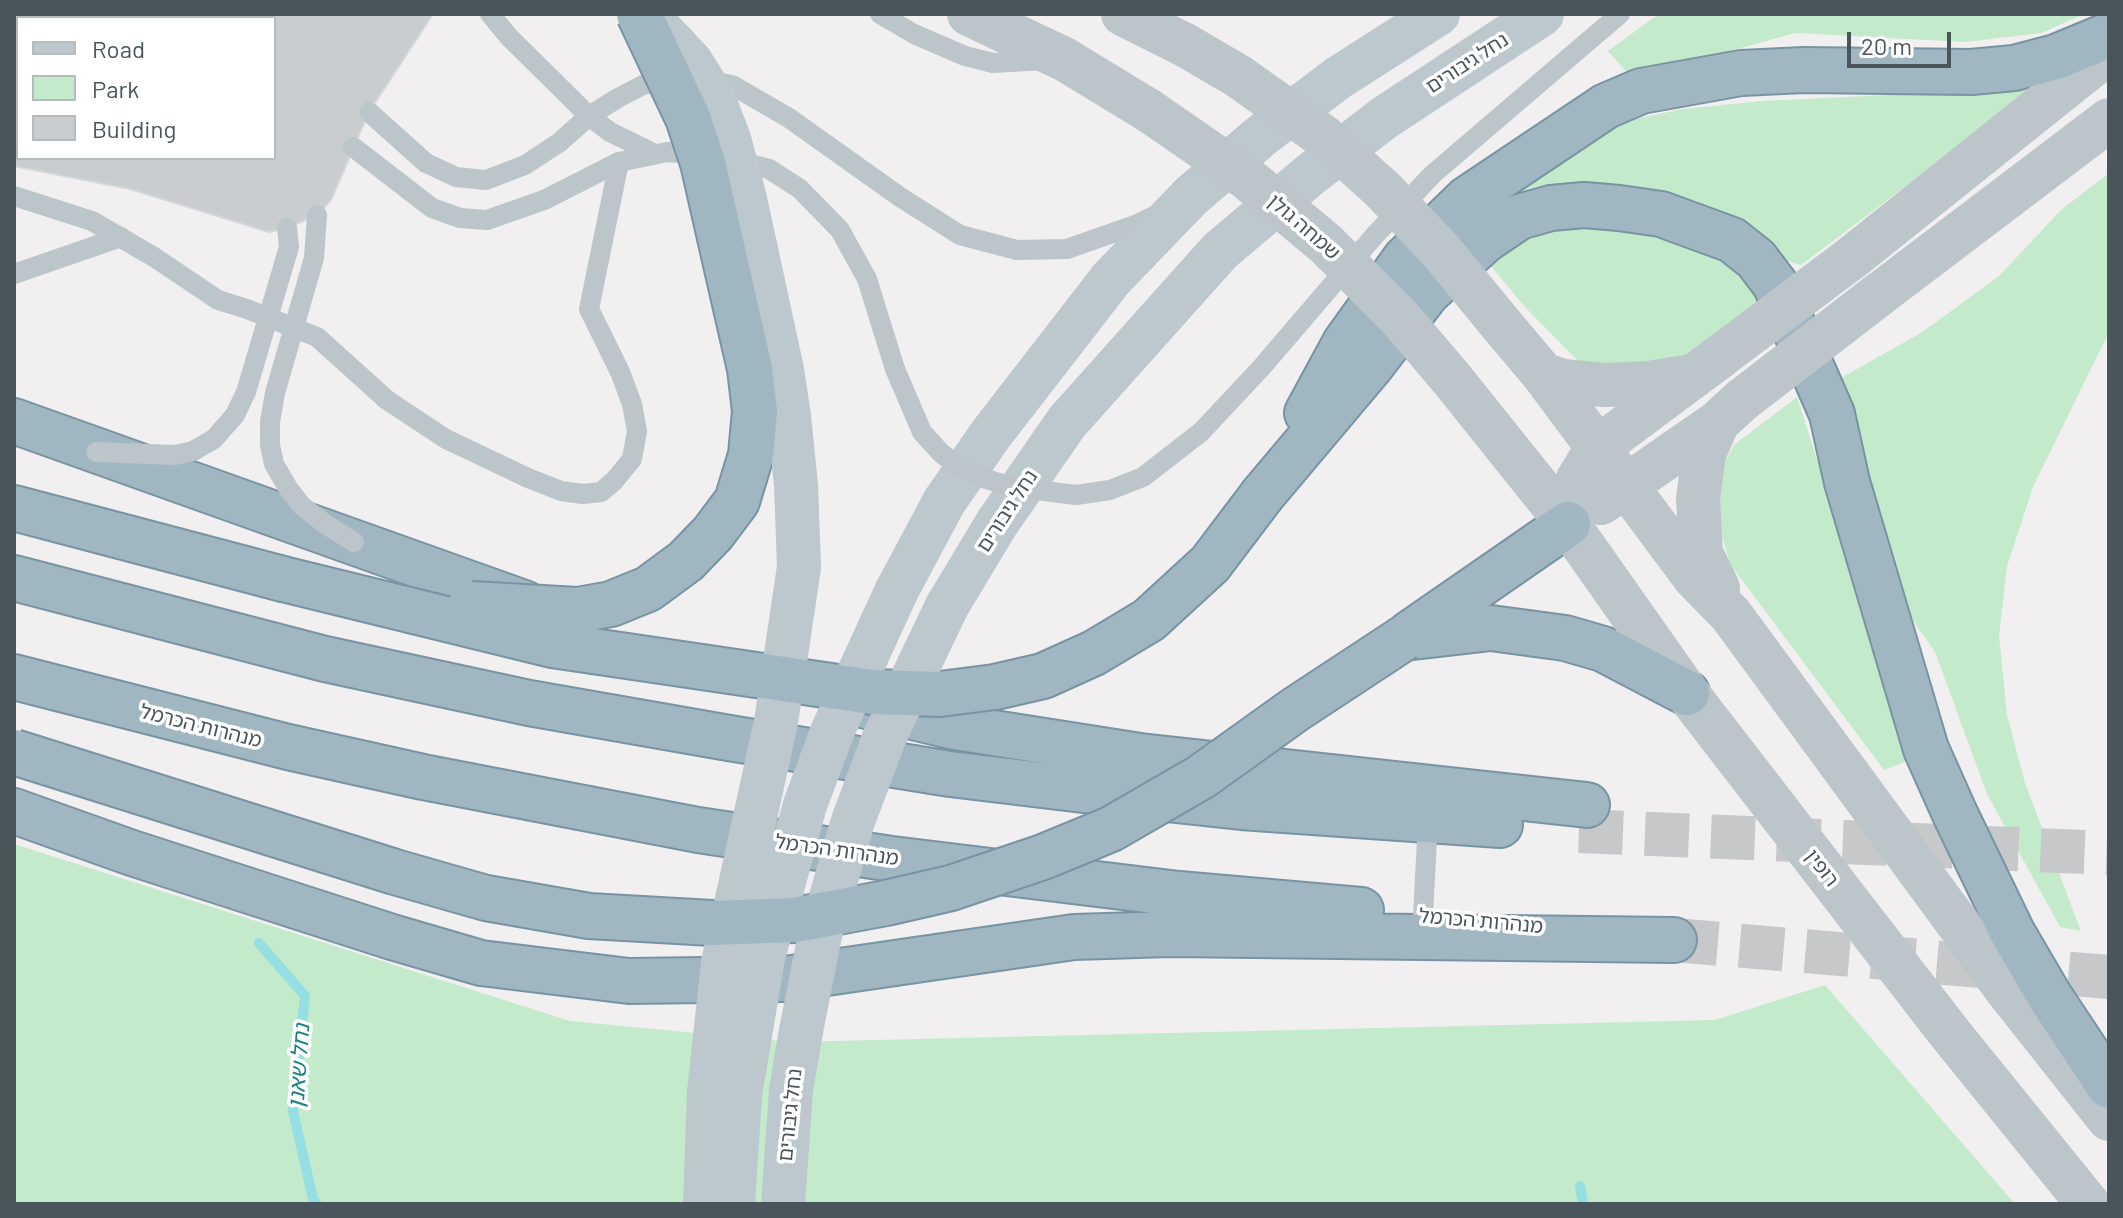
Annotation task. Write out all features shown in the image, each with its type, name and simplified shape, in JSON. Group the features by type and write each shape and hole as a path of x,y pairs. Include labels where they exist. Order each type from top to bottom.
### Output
{"highway":[{"path":"283,579 496,607 578,610 611,604 648,589 686,561 713,533 737,501 751,455 755,411 750,369 703,163 688,118 639,14"},
{"path":"1263,494 1345,343 1405,259 1467,199 1606,106 1641,91 1741,73 1804,70 1971,72 2014,68 2056,57 2109,35"},
{"path":"14,508 283,579 552,645 872,692 940,694 995,687 1043,676 1094,653 1149,620 1210,564 1427,293 1485,240 1519,217 1551,208 1584,205 1661,214 1732,240 1756,259 1775,284 1832,414 1847,482 1926,749 2012,932 2050,997 2109,1086"},
{"path":"14,421 616,637 827,697 955,727 1041,742 1355,782 1583,818 1428,820 1241,807 950,774 529,703 325,659 14,578"},
{"path":"14,752 486,898 589,916 712,923 795,920 951,888 1043,857 1111,829 1201,777 1568,524"},
{"path":"1404,638 1491,628 1565,638 1603,649 1687,693"},
{"name":"מנהרות הכרמל","path":"14,677 288,747 698,830 907,861 1179,894 1674,940 1170,934 1074,937 785,979 629,981 481,963 146,858 14,811"}],"main road":[{"path":"646,14 691,62 713,97 729,139 782,370 796,485 799,567 776,722 723,963 709,1092 705,1204"},
{"path":"733,1204 740,1095 763,958 788,861 832,732 896,592 944,502 1043,363 1111,279 1191,196 1261,136 1338,78 1438,14"},
{"name":"נחל גיבורים","path":"783,1204 791,1090 820,935 853,821 884,738 947,606 997,523 1067,422 1220,251 1311,174 1384,118 1542,14"}],"street":[{"name":"שמחה גולן","path":"969,14 1064,59 1148,110 1248,179 1326,244 1399,317 1568,524"},
{"path":"1123,14 1185,45 1295,114 1383,190 1441,251 1543,374 1695,578 1731,615 2006,989 2109,1119"},
{"path":"1568,524 1578,479 1597,448 1854,256 2109,52"},
{"path":"1568,524 1730,411 2109,120"},
{"path":"1543,374 1563,381 1605,385 1649,383 1706,367"},
{"path":"1730,411 1704,454 1698,520 1701,553 1731,615"},
{"name":"רופין","path":"1568,524 1687,693 1948,1031 2088,1204"}],"lane":[{"path":"490,14 589,116 610,132 655,154"},
{"path":"880,14 914,34 965,56 993,63 1064,59"},
{"path":"353,147 432,208 460,218 487,220 544,200 619,162 655,154 719,156 769,169 800,189 840,230 867,279 895,369 922,432 941,453 959,467 983,478 1012,487 1076,495 1110,490 1143,477 1201,432 1433,174 1620,14"},
{"path":"369,112 426,163 456,177 486,180 525,165 560,142 589,116 643,85 683,76 732,85 789,118 900,197 960,235 1017,250 1067,249 1138,224 1191,196"},
{"path":"14,196 92,221 218,300 317,337 387,400 446,439 561,491 583,494 601,492 614,481 632,459 637,431 632,404 620,372 589,309 619,162"},
{"path":"317,215 314,258 275,393 270,445 274,464 301,505 354,542"},
{"path":"96,452 175,455 193,451 214,439 235,415 246,392 289,247 287,228"},
{"path":"14,274 121,237"},
{"path":"1423,916 1428,820"}],"green space":[{"path":"1659,14 2084,14 2041,33 1965,42 1795,33 1632,78 1608,51"},
{"path":"2036,88 1801,265 1518,199 1506,186 1568,143 1630,120 1683,109 1762,101"},
{"path":"2109,173 2109,332 2033,487 2007,566 1999,636 2007,715 2025,783 2081,931 2060,927 1987,794 1935,652 1910,616 1839,379 1921,333 1999,276 2061,210"},
{"path":"1627,222 1729,258 1765,295 1706,342 1676,361 1645,368 1580,363 1525,307 1484,258 1529,229"},
{"path":"1797,397 1844,544 1907,761 1884,770 1730,564 1718,521 1720,471 1734,445"},
{"path":"14,844 570,1021 791,1042 1715,1020 1825,985 2015,1204 14,1204"}],"building":[{"path":"14,14 433,14 369,112 331,200 317,215 269,232 130,189 14,166"}],"waterway":[{"name":"נחל שאנן","path":"259,943 305,996 293,1111 313,1199 317,1204"},
{"name":"נחל גיבורים","path":"1580,1186 1583,1204"}],"tunnel":[{"path":"1579,831 2109,853"},
{"path":"1674,940 2109,977"}]}
